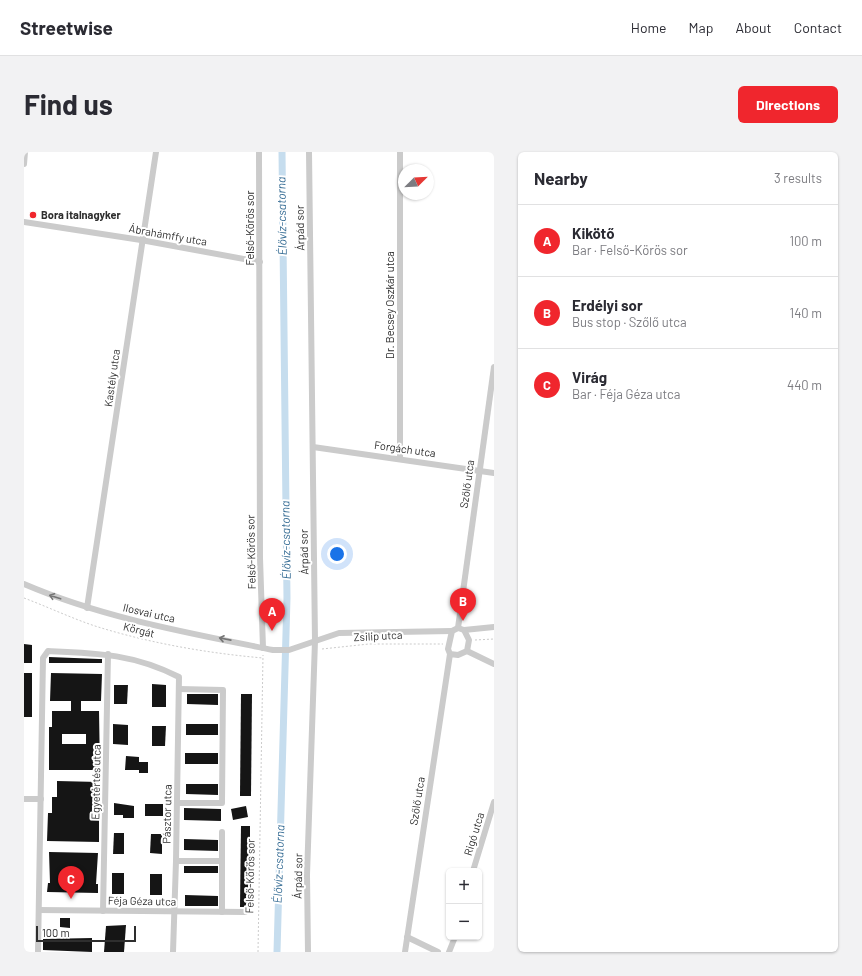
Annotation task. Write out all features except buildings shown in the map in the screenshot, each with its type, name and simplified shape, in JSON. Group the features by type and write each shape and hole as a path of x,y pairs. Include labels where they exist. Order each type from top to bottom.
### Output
{"street":[{"path":"24,164 25,152"},
{"name":"Kastély utca","path":"87,608 141,240 156,152"},
{"name":"Felső-Körös sor","path":"260,152 260,558 263,648"},
{"name":"Árpád sor","path":"308,952 307,875 315,641 309,152"},
{"name":"Dr. Becsey Oszkár utca","path":"400,152 400,458"},
{"name":"Ábrahámffy utca","path":"24,222 141,240 260,262"},
{"name":"Szőlő utca","path":"405,952 450,654 448,649 458,630 494,367"},
{"name":"Forgách utca","path":"313,447 400,458 494,473"},
{"name":"Ilosvai utca","path":"24,584 87,608 140,622 273,650 289,650 339,633 458,630 494,627"},
{"path":"458,630 469,640 467,651"},
{"path":"38,952 43,658 48,651 108,654"},
{"path":"450,654 458,655 467,651 494,664"},
{"name":"Pásztor utca","path":"108,654 160,667 179,677 173,952"},
{"name":"Egyetértés utca","path":"103,911 108,654"},
{"path":"177,803 222,803 223,690 179,689"},
{"path":"24,800 41,799"},
{"name":"Rigó utca","path":"474,868 494,802"},
{"path":"222,832 222,912"},
{"path":"176,861 222,861"},
{"name":"Féja Géza utca","path":"39,910 245,912"},
{"path":"407,937 438,952"},
{"path":"449,952 453,940"}],"path":[{"name":"Körgát","path":"24,598 79,620 116,632 165,644 263,658"},
{"path":"469,640 494,639"},
{"name":"Zsilip utca","path":"322,649 369,644 435,644"},
{"name":"Felső-Körös sor","path":"258,952 263,648"}],"waterway":[{"name":"Élővíz-csatorna","path":"277,952 287,598 282,152"}],"place":[{"name":"Bora italnagyker","path":"33,215"},
{"name":"Erdélyi sor","path":"463,621"},
{"name":"Kikötő","path":"272,631"},
{"name":"Virág","path":"71,899"}]}
